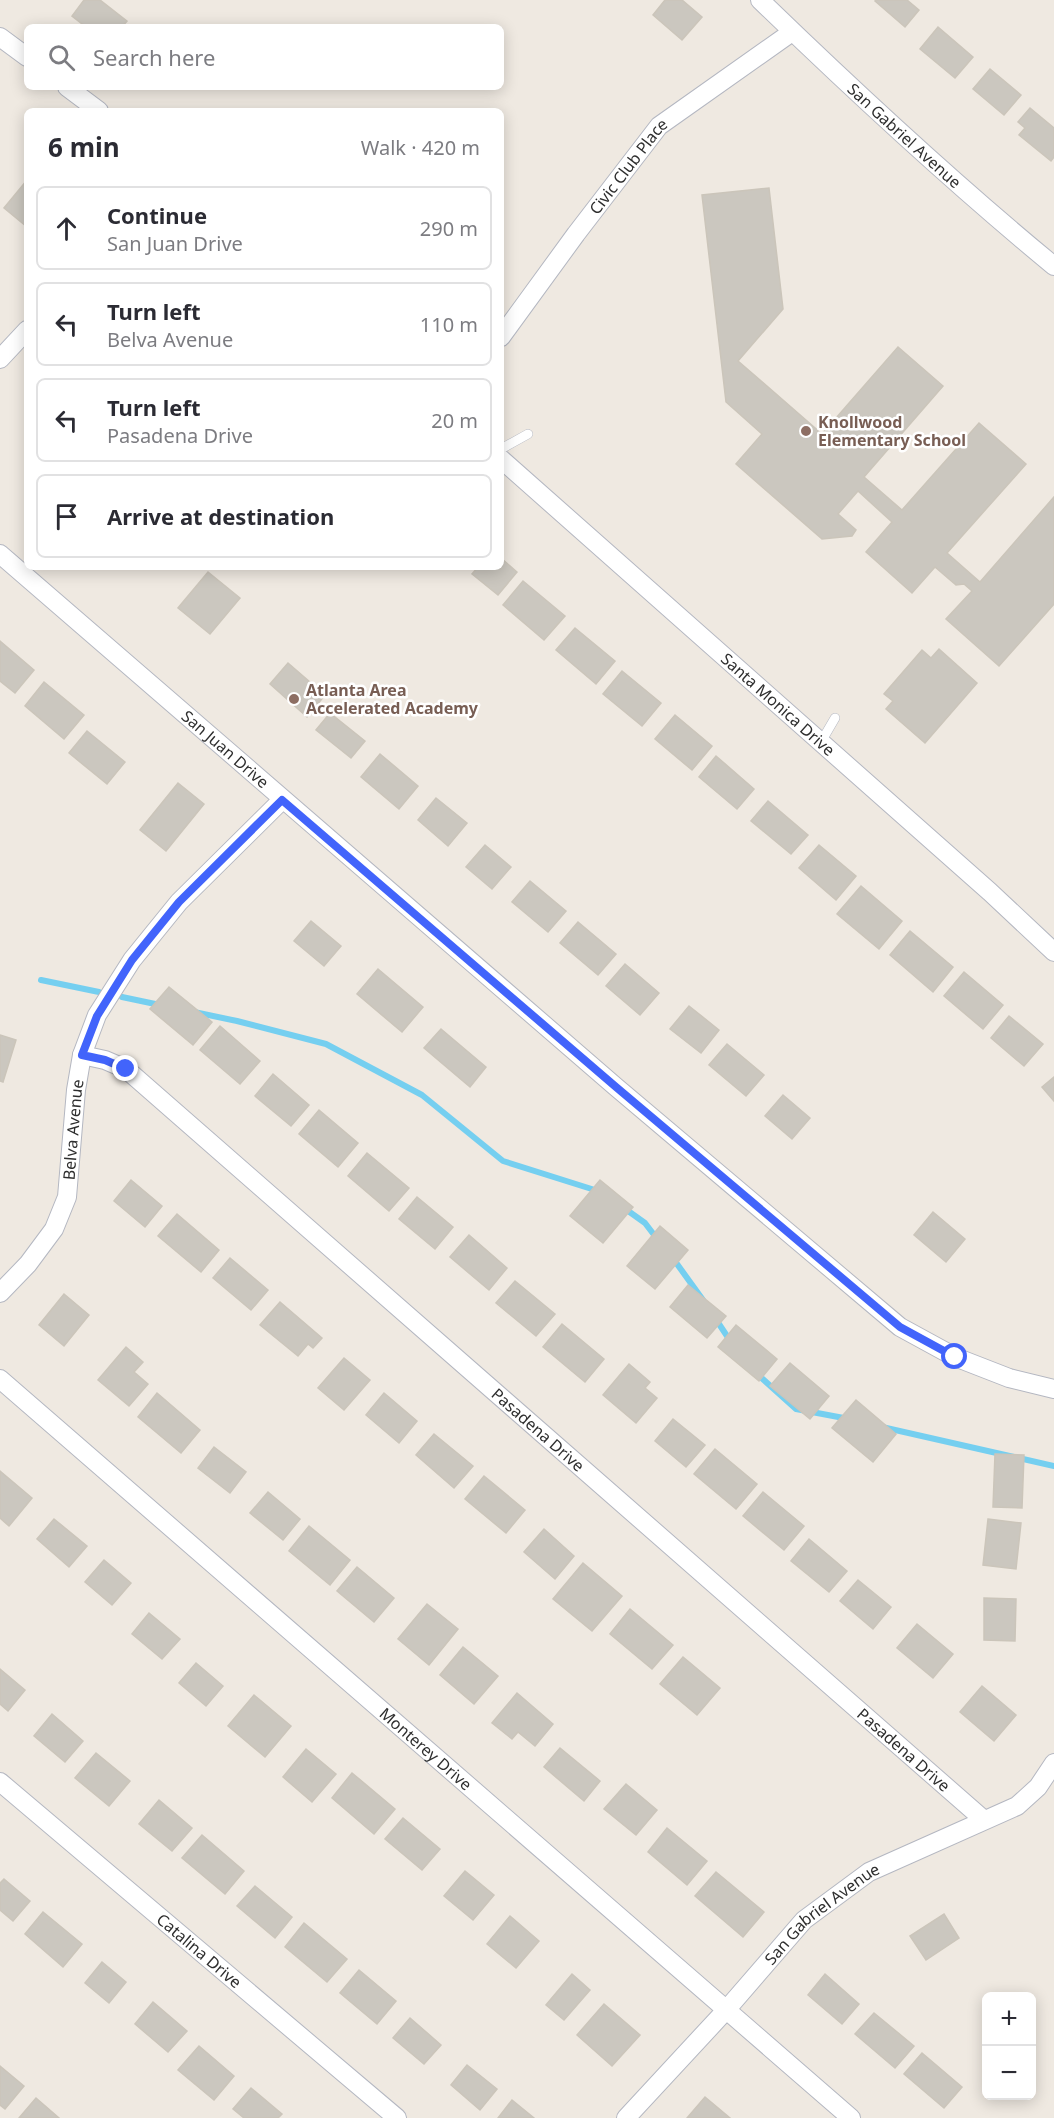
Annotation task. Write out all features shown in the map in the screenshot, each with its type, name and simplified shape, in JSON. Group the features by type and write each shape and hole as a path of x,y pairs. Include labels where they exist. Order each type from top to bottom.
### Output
{"street":[{"name":"San Gabriel Avenue","path":"760,0 985,210 1054,266"},
{"name":"Civic Club Place","path":"504,333 659,126 792,32"},
{"path":"0,37 24,55"},
{"path":"71,90 95,108"},
{"path":"0,359 24,333"},
{"name":"Santa Monica Drive","path":"504,462 990,892 1054,952"},
{"name":"San Juan Drive","path":"0,554 282,800 900,1327 955,1357 1009,1378 1054,1389"},
{"name":"Belva Avenue","path":"0,1293 28,1264 54,1229 67,1197 76,1090 82,1055 97,1016 132,960 179,902 282,800"},
{"name":"Pasadena Drive","path":"82,1055 105,1060 126,1069 984,1820"},
{"name":"Monterey Drive","path":"0,1379 851,2118"},
{"name":"San Gabriel Avenue","path":"626,2118 804,1920 869,1872 1017,1806 1038,1787 1054,1763"},
{"name":"Catalina Drive","path":"0,1782 398,2118"}],"lane":[{"path":"504,447 528,434"},
{"path":"821,742 835,718"}],"building":[{"path":"84,0 100,0 127,21 124,24 82,24 72,16"},
{"path":"665,0 682,0 702,17 682,40 653,15"},
{"path":"876,0 907,0 919,10 905,27"},
{"path":"938,27 973,57 955,78 920,49"},
{"path":"990,69 1021,95 1004,115 973,89"},
{"path":"1030,108 1054,128 1054,157 1051,161 1019,135 1025,128 1018,122"},
{"path":"24,184 24,225 4,208"},
{"path":"769,188 783,309 738,361 822,434 898,347 943,386 864,477 902,510 979,423 1026,464 947,553 980,582 1054,497 1054,604 999,666 946,619 972,591 964,584 956,585 935,567 912,593 866,552 892,522 858,491 838,514 856,530 852,536 822,539 736,464 762,434 726,402 702,195"},
{"path":"504,561 517,572 498,595 472,574 475,570 504,570"},
{"path":"208,572 240,598 210,634 178,608"},
{"path":"523,581 565,616 544,640 503,605"},
{"path":"575,628 615,661 596,684 556,650"},
{"path":"0,641 34,670 15,693 0,681"},
{"path":"939,649 977,683 925,743 886,709 893,701 884,694 922,650 931,658"},
{"path":"288,663 325,695 307,717 270,684"},
{"path":"622,671 661,703 642,726 603,694"},
{"path":"44,682 84,715 64,739 25,706"},
{"path":"330,713 365,741 351,758 316,730"},
{"path":"675,715 712,746 692,770 655,739"},
{"path":"87,731 125,762 107,784 69,753"},
{"path":"380,754 418,786 399,809 361,777"},
{"path":"716,756 754,789 737,809 699,777"},
{"path":"178,783 204,804 166,851 140,830"},
{"path":"436,798 467,823 448,846 418,820"},
{"path":"768,801 808,835 791,854 751,821"},
{"path":"485,845 511,867 492,889 466,867"},
{"path":"819,845 856,876 836,900 799,868"},
{"path":"530,881 566,911 548,932 512,902"},
{"path":"861,886 902,921 879,949 837,914"},
{"path":"311,921 341,946 324,966 294,941"},
{"path":"578,922 616,954 598,975 560,943"},
{"path":"910,931 953,967 933,992 890,955"},
{"path":"625,964 659,993 640,1015 606,986"},
{"path":"378,969 423,1007 402,1032 357,994"},
{"path":"964,972 1003,1005 983,1029 944,996"},
{"path":"169,987 212,1022 193,1045 150,1009"},
{"path":"689,1006 719,1030 701,1053 670,1029"},
{"path":"1009,1016 1043,1044 1024,1066 991,1038"},
{"path":"220,1026 260,1061 240,1084 200,1050"},
{"path":"441,1029 486,1067 470,1087 424,1048"},
{"path":"0,1035 16,1040 3,1082 0,1081"},
{"path":"727,1044 764,1075 746,1096 709,1065"},
{"path":"273,1074 309,1105 291,1126 255,1096"},
{"path":"1054,1077 1054,1101 1042,1087"},
{"path":"783,1095 810,1118 792,1139 765,1116"},
{"path":"319,1110 358,1143 338,1167 299,1134"},
{"path":"367,1153 409,1188 389,1211 348,1176"},
{"path":"131,1180 162,1206 145,1227 114,1201"},
{"path":"600,1180 633,1207 603,1243 570,1216"},
{"path":"417,1197 453,1227 435,1249 399,1219"},
{"path":"933,1212 965,1239 946,1262 914,1235"},
{"path":"177,1214 219,1250 201,1272 158,1236"},
{"path":"660,1226 688,1250 655,1289 627,1266"},
{"path":"469,1235 507,1268 489,1290 450,1257"},
{"path":"230,1258 268,1290 251,1310 213,1278"},
{"path":"515,1281 555,1314 536,1336 496,1303"},
{"path":"688,1285 726,1316 707,1338 670,1307"},
{"path":"64,1294 89,1315 64,1346 39,1325"},
{"path":"280,1302 322,1338 313,1348 308,1344 298,1356 260,1325"},
{"path":"562,1324 604,1359 585,1382 543,1347"},
{"path":"736,1325 777,1359 759,1381 718,1347"},
{"path":"126,1347 143,1362 134,1372 148,1384 129,1406 98,1380"},
{"path":"344,1358 370,1380 344,1410 318,1388"},
{"path":"790,1363 829,1396 810,1419 770,1386"},
{"path":"629,1364 650,1382 645,1388 657,1398 636,1423 603,1395"},
{"path":"157,1393 200,1430 181,1453 138,1417"},
{"path":"384,1393 417,1421 399,1443 366,1415"},
{"path":"856,1400 896,1434 873,1462 832,1428"},
{"path":"673,1419 705,1445 686,1467 655,1441"},
{"path":"434,1434 473,1466 454,1488 416,1455"},
{"path":"214,1447 246,1472 230,1493 198,1468"},
{"path":"715,1449 757,1484 736,1509 694,1474"},
{"path":"995,1454 1024,1455 1022,1508 993,1507"},
{"path":"0,1471 32,1498 9,1526 0,1518"},
{"path":"484,1476 525,1510 506,1533 465,1499"},
{"path":"268,1492 300,1519 283,1540 250,1513"},
{"path":"763,1492 804,1526 784,1550 743,1516"},
{"path":"54,1519 87,1546 69,1567 37,1539"},
{"path":"988,1519 1021,1523 1016,1569 983,1565"},
{"path":"309,1526 350,1560 330,1585 289,1551"},
{"path":"544,1529 574,1556 555,1579 524,1552"},
{"path":"809,1539 847,1571 829,1592 791,1561"},
{"path":"104,1560 131,1583 112,1605 85,1582"},
{"path":"583,1563 622,1596 592,1631 553,1599"},
{"path":"357,1567 394,1598 374,1622 337,1591"},
{"path":"858,1580 891,1607 873,1629 840,1601"},
{"path":"984,1598 1016,1599 1015,1641 984,1640"},
{"path":"427,1604 458,1629 429,1665 398,1639"},
{"path":"630,1609 673,1645 652,1669 610,1634"},
{"path":"149,1613 180,1639 162,1659 132,1634"},
{"path":"917,1624 953,1654 933,1678 897,1648"},
{"path":"463,1647 498,1676 474,1704 440,1675"},
{"path":"683,1657 720,1688 697,1715 660,1684"},
{"path":"196,1663 223,1686 206,1706 179,1683"},
{"path":"0,1669 25,1690 8,1711 0,1704"},
{"path":"982,1686 1016,1715 994,1741 960,1712"},
{"path":"517,1693 553,1724 535,1746 518,1732 512,1739 492,1723"},
{"path":"254,1695 291,1726 265,1757 228,1726"},
{"path":"52,1714 83,1741 65,1762 34,1736"},
{"path":"560,1748 600,1781 584,1801 544,1767"},
{"path":"306,1749 336,1774 312,1802 283,1777"},
{"path":"96,1753 130,1781 109,1806 75,1778"},
{"path":"352,1773 395,1809 374,1834 332,1798"},
{"path":"626,1784 657,1810 636,1835 604,1809"},
{"path":"159,1800 192,1828 172,1851 139,1824"},
{"path":"403,1818 440,1849 422,1870 385,1839"},
{"path":"667,1828 707,1861 687,1885 648,1852"},
{"path":"202,1835 244,1871 225,1894 182,1858"},
{"path":"465,1871 494,1895 473,1920 444,1896"},
{"path":"716,1872 764,1912 743,1937 695,1896"},
{"path":"4,1879 30,1901 13,1921 0,1910 0,1883"},
{"path":"255,1886 292,1917 275,1938 237,1906"},
{"path":"43,1912 82,1944 63,1967 25,1934"},
{"path":"944,1914 959,1938 926,1960 910,1936"},
{"path":"510,1916 539,1941 516,1968 487,1944"},
{"path":"304,1923 347,1959 327,1982 285,1947"},
{"path":"102,1962 126,1982 109,2003 85,1983"},
{"path":"359,1970 396,2001 377,2024 340,1993"},
{"path":"572,1974 590,1990 564,2020 546,2005"},
{"path":"825,1974 859,2004 842,2024 808,1995"},
{"path":"153,2002 187,2031 168,2052 135,2024"},
{"path":"604,2004 640,2035 612,2066 577,2035"},
{"path":"874,2013 914,2046 895,2068 855,2034"},
{"path":"410,2018 441,2045 424,2064 393,2038"},
{"path":"199,2046 234,2076 214,2100 178,2070"},
{"path":"922,2053 962,2087 944,2108 904,2074"},
{"path":"467,2065 497,2089 480,2110 451,2085"},
{"path":"0,2066 24,2086 5,2109 0,2105"},
{"path":"251,2088 282,2114 278,2118 244,2118 233,2109"},
{"path":"705,2097 730,2118 687,2118"},
{"path":"36,2098 59,2118 19,2118"},
{"path":"512,2100 534,2118 498,2118"}],"waterway":[{"path":"41,980 99,992"},
{"path":"122,997 160,1005"},
{"path":"194,1012 326,1044 422,1095 503,1161 598,1191"},
{"path":"624,1208 645,1223 658,1240"},
{"path":"672,1257 703,1300"},
{"path":"715,1318 731,1342"},
{"path":"756,1373 796,1409 849,1419"},
{"path":"882,1427 1054,1466"}],"place":[{"name":"Knollwood Elementary School","path":"806,431"},
{"name":"Atlanta Area Accelerated Academy","path":"294,699"}],"route":[{"path":"126,1069 105,1060 82,1055 97,1016 132,960 179,902 282,800 900,1327 955,1357"}]}
